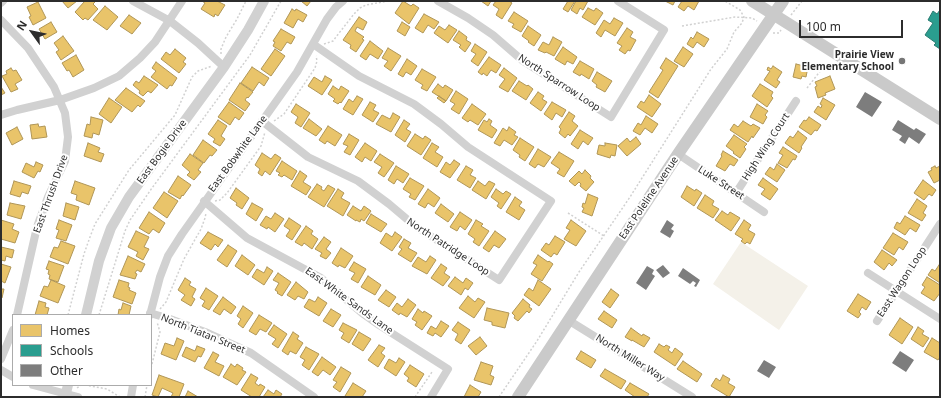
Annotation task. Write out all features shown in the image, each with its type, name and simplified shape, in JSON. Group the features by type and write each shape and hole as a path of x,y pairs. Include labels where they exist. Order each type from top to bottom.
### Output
{"main road":[{"path":"752,1 940,119"},
{"name":"East Poleline Avenue","path":"518,397 678,154 783,1"}],"street":[{"path":"133,1 170,20 224,67"},
{"path":"1,115 60,100 94,88 119,76 140,58 155,42 182,1"},
{"name":"East Bogie Drive","path":"86,314 99,261 111,228 129,197 224,67 248,30 264,1"},
{"name":"East Bobwhite Lane","path":"150,314 160,277 168,256 204,202 297,72 327,19 336,7 343,1"},
{"name":"North Sparrow Loop","path":"438,1 468,18 493,35 523,61 611,117 664,30 618,1"},
{"name":"East Thrush Drive","path":"1,20 34,57 54,87 60,100 67,124 67,150 65,161 48,197 37,227 17,314"},
{"name":"North Patridge Loop","path":"262,121 308,157 358,181 414,226 499,280 551,201 468,147 414,104 359,76 313,44"},
{"name":"High Wing Court","path":"736,193 796,101"},
{"name":"Luke Street","path":"678,154 764,212"},
{"name":"East White Sands Lane","path":"204,202 247,238 321,278 362,313 448,369 431,397"},
{"name":"East Wagon Loop","path":"877,321 940,224"},
{"path":"868,273 940,319"},
{"name":"North Tiatan Street","path":"152,315 199,330 251,353 314,397"},
{"name":"North Miller Way","path":"568,320 692,397"},
{"path":"1,359 12,332"},
{"path":"1,370 12,376"},
{"path":"39,386 69,391 78,397"},
{"path":"131,397 133,386"}],"path":[{"path":"221,54 226,37 238,19 246,1"},
{"path":"99,314 125,231 130,220 250,55 281,1"},
{"path":"330,42 360,8 366,5 388,1"},
{"path":"499,397 537,341 579,272 630,197 711,69 727,49 734,32 742,23 744,17 740,10 725,1"},
{"path":"792,12 802,1"},
{"path":"682,26 735,17 752,18"},
{"path":"277,119 284,114 315,68 317,61"},
{"path":"807,88 825,65"},
{"path":"220,200 227,193 256,153 264,137"},
{"path":"568,213 604,236"},
{"path":"164,304 184,259 205,218"},
{"path":"152,364 159,339 159,327"},
{"path":"415,397 432,372"},
{"path":"69,391 79,386"},
{"path":"90,386 107,389 120,397"},
{"path":"145,397 147,386"}],"shaded area":[{"path":"741,242 808,286 779,330 713,284"}],"building: Homes":[{"path":"62,1 77,1 68,8"},
{"path":"85,1 96,1 93,4 98,9 88,20 85,18 83,20 75,12"},
{"path":"202,1 217,1 225,5 218,16 215,14 214,17 201,9 205,3"},
{"path":"301,1 311,1 307,6"},
{"path":"403,1 411,6 413,4 419,8 409,24 395,13"},
{"path":"481,1 491,1 488,6"},
{"path":"496,1 509,1 512,3 502,19 496,15 499,9 493,5"},
{"path":"568,1 575,1 568,12 563,9"},
{"path":"576,1 588,1 583,10 580,8 577,14 571,10"},
{"path":"665,1 675,1 673,5"},
{"path":"682,1 699,1 694,10 688,6 684,11 678,7"},
{"path":"38,2 46,18 33,25 29,17 31,16 27,7"},
{"path":"105,6 118,17 107,30 93,20"},
{"path":"588,8 594,11 596,8 603,13 595,25 582,17"},
{"path":"292,9 295,11 296,9 307,15 303,22 298,19 293,28 284,23"},
{"path":"514,12 528,21 521,32 512,27 514,24 508,21"},
{"path":"424,14 439,22 434,29 428,25 423,33 415,28"},
{"path":"129,15 141,23 132,34 120,26"},
{"path":"359,17 367,22 363,30 357,27 355,31 364,37 362,39 364,40 356,52 350,48 351,45 343,40"},
{"path":"614,18 623,23 615,36 605,30 601,37 596,33 604,20 610,24"},
{"path":"51,22 57,32 45,39 39,29"},
{"path":"402,22 410,27 405,36 397,31"},
{"path":"449,25 457,30 448,43 434,33 439,26 445,30"},
{"path":"528,26 541,35 534,46 522,36"},
{"path":"627,28 633,32 630,37 636,40 630,51 628,50 625,54 619,50 622,46 617,43"},
{"path":"281,29 295,37 291,44 287,42 281,51 273,46 275,42 273,41"},
{"path":"459,31 467,37 466,40 471,43 465,52 459,47 461,45 453,40"},
{"path":"697,32 709,39 704,47 697,42 693,48 687,44 691,37 693,39"},
{"path":"63,36 74,51 61,60 56,52 59,50 54,43"},
{"path":"553,37 562,42 554,56 538,50 543,42 549,45"},
{"path":"370,41 383,51 378,59 370,54 366,60 360,56"},
{"path":"475,44 487,52 478,66 471,61 476,54 471,51"},
{"path":"563,47 577,57 573,64 567,61 565,65 555,59"},
{"path":"683,47 693,54 684,67 674,61"},
{"path":"388,48 401,56 391,71 384,66 388,61 382,58"},
{"path":"175,49 186,58 183,62 186,64 179,73 161,59 166,52 170,55"},
{"path":"275,49 285,56 271,76 261,69"},
{"path":"76,55 84,70 73,77 62,63"},
{"path":"489,57 501,65 496,73 491,70 487,76 483,73 482,75 478,72"},
{"path":"666,58 678,66 658,98 649,92 663,70 660,68"},
{"path":"407,59 417,66 411,75 406,72 403,77 398,74"},
{"path":"580,61 594,69 589,79 581,74 580,76 573,72"},
{"path":"156,62 177,78 172,86 170,85 167,89 151,77 156,71 152,68"},
{"path":"796,64 808,67 806,77 802,76 801,79 793,77"},
{"path":"773,66 782,72 777,80 780,82 776,88 764,80 770,71 767,70 768,67 771,69"},
{"path":"252,67 269,78 264,86 259,82 253,91 241,83"},
{"path":"11,68 13,71 16,70 22,80 15,84 18,89 11,92 2,76 7,74 6,71"},
{"path":"504,68 517,78 508,92 499,87 505,79 499,75"},
{"path":"422,69 436,77 427,91 421,88 423,85 415,80"},
{"path":"597,72 612,81 605,92 596,87 597,85 592,81"},
{"path":"144,76 158,85 151,93 148,91 143,96 133,85 136,81 139,83"},
{"path":"325,76 332,80 322,95 308,86 314,77 322,82"},
{"path":"830,76 835,89 818,98 815,87 817,86 815,82"},
{"path":"519,81 533,89 526,100 512,91"},
{"path":"240,83 253,92 245,100 250,104 245,111 229,100"},
{"path":"438,84 443,88 445,85 453,90 446,101 432,92"},
{"path":"760,84 773,92 771,96 773,98 767,107 752,96"},
{"path":"333,86 339,90 341,86 349,91 341,103 340,102 338,104 333,101 335,99 328,94"},
{"path":"1,87 5,93 1,95"},
{"path":"126,88 145,101 140,107 138,105 132,112 115,100"},
{"path":"456,91 468,99 459,114 451,109 455,104 450,101"},
{"path":"538,92 544,96 542,99 547,102 541,111 530,103"},
{"path":"649,95 661,104 652,117 637,107 641,101 644,103"},
{"path":"357,96 363,99 353,115 343,109 349,99 353,102"},
{"path":"439,96 446,101 444,103 437,98"},
{"path":"109,98 122,107 111,123 99,114"},
{"path":"823,98 835,105 826,120 814,112 818,106 821,108 822,105 820,104"},
{"path":"229,102 244,113 239,120 235,117 230,125 218,117"},
{"path":"370,102 376,105 373,110 379,113 373,122 362,115"},
{"path":"552,102 566,110 562,117 556,113 552,120 544,114"},
{"path":"296,104 310,113 301,127 295,123 298,117 291,112"},
{"path":"472,104 486,114 478,125 470,120 468,122 462,118"},
{"path":"757,104 768,111 765,115 767,117 763,124 750,117"},
{"path":"569,112 575,116 572,121 578,126 570,136 568,134 565,138 559,133 561,129 559,127"},
{"path":"393,113 400,117 391,132 376,124 382,115 390,119"},
{"path":"646,116 658,124 652,133 645,128 640,135 633,131 638,123 641,125"},
{"path":"91,117 103,120 99,135 93,133 92,138 84,136 87,124 90,125"},
{"path":"809,117 821,125 817,131 815,130 811,135 799,127 804,120 806,121"},
{"path":"309,119 322,129 316,136 303,128"},
{"path":"489,119 492,121 490,125 497,130 492,138 478,130 484,120 487,122"},
{"path":"218,120 227,126 221,136 225,139 220,146 213,142 215,139 208,134"},
{"path":"404,120 410,124 406,129 411,132 405,142 395,135"},
{"path":"743,121 751,126 753,124 760,128 748,142 730,130 734,124 738,127"},
{"path":"38,124 39,127 45,126 47,137 32,139 30,125"},
{"path":"328,126 342,135 335,146 327,141 325,144 319,140"},
{"path":"17,127 23,139 12,145 6,133"},
{"path":"509,127 516,132 514,135 518,137 512,145 504,140 500,146 494,143 503,128 507,131"},
{"path":"580,130 593,138 588,145 583,141 578,149 571,144"},
{"path":"798,131 807,138 799,153 785,143 790,136 793,138"},
{"path":"349,134 359,140 350,155 344,152 348,146 343,144"},
{"path":"415,134 423,139 425,136 431,140 421,155 407,146"},
{"path":"734,135 747,144 744,147 746,149 740,158 726,146"},
{"path":"636,137 641,144 627,156 618,146 627,138 630,142"},
{"path":"520,138 534,147 525,161 513,150"},
{"path":"203,140 217,150 212,156 210,155 204,163 193,155"},
{"path":"88,143 100,148 98,152 104,154 101,162 84,156"},
{"path":"365,143 377,151 371,161 365,157 362,162 355,157"},
{"path":"432,143 439,147 435,152 443,157 437,167 423,158"},
{"path":"605,143 617,145 615,156 611,155 610,158 597,154 599,145 605,146"},
{"path":"783,147 797,156 787,168 778,163 783,155 779,153"},
{"path":"538,149 551,157 544,167 538,164 535,168 529,164"},
{"path":"723,151 738,160 734,166 730,164 725,171 716,166 722,156"},
{"path":"559,152 574,161 564,177 557,173 560,169 551,163"},
{"path":"262,153 271,159 275,154 281,158 270,175 265,171 262,176 258,173 260,169 255,165"},
{"path":"190,154 203,163 198,170 201,172 194,180 187,175 190,172 182,165"},
{"path":"380,154 394,163 384,177 378,173 382,167 374,162"},
{"path":"454,160 460,164 450,178 440,172 446,162 450,165"},
{"path":"282,161 297,171 292,180 284,175 282,177 278,175 280,173 276,171"},
{"path":"36,162 43,165 40,172 38,171 34,178 22,172 26,163 34,167"},
{"path":"777,164 785,170 777,182 765,174 770,167 774,170"},
{"path":"396,166 409,174 403,183 397,179 394,184 388,180"},
{"path":"466,166 473,170 470,175 476,178 470,188 457,180"},
{"path":"935,166 936,168 940,166 940,180 934,183 928,172"},
{"path":"585,170 594,182 586,191 580,186 581,184 579,182 575,186 569,181 579,171 582,174"},
{"path":"300,171 307,176 303,182 311,187 306,195 291,186"},
{"path":"178,176 191,185 180,199 168,192"},
{"path":"410,178 424,186 415,200 409,197 411,194 403,189"},
{"path":"763,178 778,189 770,200 761,194 765,189 758,185"},
{"path":"923,180 936,190 932,196 929,194 924,200 914,193"},
{"path":"14,181 31,186 28,194 22,192 20,197 10,194"},
{"path":"75,181 95,188 89,205 76,200 77,195 71,193"},
{"path":"478,181 485,186 489,181 495,184 486,199 472,190"},
{"path":"317,184 322,187 321,189 324,191 328,185 335,189 324,207 308,197"},
{"path":"687,186 702,193 694,206 681,197"},
{"path":"236,188 249,198 242,209 230,198"},
{"path":"338,189 344,193 341,198 350,203 343,216 327,206"},
{"path":"428,189 440,198 434,207 428,203 425,208 418,204"},
{"path":"496,189 503,194 506,191 511,194 501,209 497,206 499,203 491,197"},
{"path":"164,192 178,201 167,218 153,208"},
{"path":"588,194 598,198 592,216 582,212 584,208 582,207 583,203 585,204"},
{"path":"705,195 714,201 712,205 719,209 713,218 697,208"},
{"path":"515,197 522,202 519,206 525,210 519,220 506,212"},
{"path":"917,199 927,206 923,213 926,215 922,221 908,213"},
{"path":"10,203 25,206 21,219 7,215"},
{"path":"66,203 79,207 75,220 63,216"},
{"path":"252,203 263,209 256,221 246,214"},
{"path":"441,204 454,214 448,222 435,213"},
{"path":"353,206 361,211 364,206 371,211 364,221 361,219 360,222 356,221 347,215"},
{"path":"722,211 728,215 730,212 740,218 731,231 715,220"},
{"path":"149,212 165,223 159,233 153,229 149,234 139,228"},
{"path":"460,212 472,220 465,230 460,226 457,231 450,227"},
{"path":"275,213 284,219 275,232 268,227 267,229 260,225 266,216 271,219"},
{"path":"371,214 387,224 381,232 366,223"},
{"path":"905,216 920,225 916,232 910,228 905,235 894,228 897,222 900,224"},
{"path":"289,218 301,226 292,240 286,236 290,230 284,226"},
{"path":"1,220 14,224 12,229 19,232 15,243 1,239"},
{"path":"59,220 72,225 66,241 56,238 59,230 56,229"},
{"path":"476,220 483,224 481,226 489,231 479,246 473,242 475,239 468,234"},
{"path":"571,220 586,231 576,246 564,239 570,230 566,228"},
{"path":"744,220 751,225 748,230 755,234 750,244 747,242 745,244 741,241 743,239 735,234"},
{"path":"306,226 313,231 311,234 318,239 312,249 304,243 302,246 295,242"},
{"path":"136,231 149,237 144,247 149,249 143,260 136,256 138,252 128,247"},
{"path":"495,231 506,239 499,248 494,245 489,252 483,248"},
{"path":"208,232 223,240 218,247 215,244 211,250 200,243"},
{"path":"395,232 402,237 392,251 380,243 386,233 392,237"},
{"path":"893,233 908,242 903,250 899,247 894,255 883,248"},
{"path":"555,236 565,242 557,255 554,253 551,257 541,250 546,243 549,245"},
{"path":"324,237 331,242 326,249 331,253 326,259 320,256 322,253 315,249"},
{"path":"404,239 411,243 408,248 417,253 411,262 398,254 402,249 399,247"},
{"path":"61,241 75,246 68,264 50,257 54,247 58,248"},
{"path":"228,245 237,251 227,267 217,260"},
{"path":"1,247 14,250 12,258 6,256 5,261 1,260"},
{"path":"341,248 353,256 345,268 339,265 338,267 332,263"},
{"path":"882,250 897,260 892,266 889,263 884,270 874,262"},
{"path":"242,255 255,265 248,275 235,266"},
{"path":"538,255 553,264 542,281 531,274 537,265 533,263"},
{"path":"128,256 145,264 141,272 137,270 135,273 137,274 135,279 120,275"},
{"path":"430,256 436,260 427,274 412,266 418,257 426,262"},
{"path":"49,261 64,266 58,282 49,279 49,270 46,269"},
{"path":"354,262 366,269 358,283 351,279 355,273 349,270"},
{"path":"1,264 11,267 5,283 1,281"},
{"path":"441,264 447,268 444,273 450,277 443,286 431,278"},
{"path":"939,265 940,283 928,275 932,269 935,271"},
{"path":"267,267 273,271 264,285 252,277 257,269 264,273"},
{"path":"278,273 291,282 282,296 275,290 279,283 273,280"},
{"path":"368,276 381,285 375,295 361,287"},
{"path":"455,277 463,283 466,278 473,283 468,290 465,288 461,295 448,286"},
{"path":"927,277 940,285 940,293 934,301 921,293 925,287 922,285"},
{"path":"185,278 191,282 189,285 196,289 192,297 195,299 191,306 181,300 185,295 178,290"},
{"path":"51,280 65,286 58,303 40,296 44,286 48,287"},
{"path":"119,280 129,283 129,290 136,293 132,304 113,297"},
{"path":"538,280 551,289 539,306 524,295 529,288 533,291"},
{"path":"296,282 308,292 304,299 298,296 295,300 287,295"},
{"path":"206,288 218,296 209,310 202,306 205,301 200,298"},
{"path":"1,289 4,289 2,298 1,298"},
{"path":"611,289 619,295 610,308 602,302"},
{"path":"386,290 396,297 389,307 378,300"},
{"path":"858,294 871,302 866,310 862,307 859,312 861,314 858,318 847,311"},
{"path":"468,296 475,302 478,298 485,302 474,318 459,308"},
{"path":"223,297 236,307 231,314 224,309 220,315 213,311"},
{"path":"318,297 327,303 319,316 304,307 309,299 315,302"},
{"path":"408,299 416,305 407,317 400,313 399,315 392,310 397,303 402,307"},
{"path":"523,299 532,309 529,313 527,311 518,321 514,318 515,316 512,313"},
{"path":"39,301 46,303 45,307 49,308 47,314 35,314"},
{"path":"123,303 131,306 129,314 118,314 119,309 121,310"},
{"path":"243,306 253,313 243,328 238,324 241,319 237,316"},
{"path":"487,308 509,313 505,328 492,325 492,322 484,320"},
{"path":"331,309 341,315 333,327 323,321"},
{"path":"418,309 423,313 424,311 432,316 422,330 415,325 417,322 412,319"},
{"path":"604,311 617,320 612,328 598,319"},
{"path":"259,315 272,323 266,332 260,329 256,335 249,331"},
{"path":"900,318 913,327 902,344 889,335"},
{"path":"441,321 449,326 441,337 435,333 433,336 427,333 431,326 436,329"},
{"path":"458,322 470,330 461,344 455,340 458,334 452,330"},
{"path":"343,323 357,330 349,343 341,338 344,333 339,330"},
{"path":"274,325 287,334 278,348 272,344 276,339 268,334"},
{"path":"918,327 924,331 922,334 929,338 923,347 911,339"},
{"path":"631,328 642,336 643,334 650,338 644,347 625,337"},
{"path":"293,332 299,336 297,339 303,343 296,354 290,351 288,355 282,351"},
{"path":"359,332 371,339 363,351 352,344"},
{"path":"480,337 487,346 476,355 468,346"},
{"path":"177,338 184,341 176,360 161,354 165,343 174,346"},
{"path":"932,338 940,343 940,357 938,360 924,352"},
{"path":"659,344 664,347 666,345 670,347 668,350 672,353 675,348 683,354 675,366 654,352"},
{"path":"379,345 385,348 381,353 385,356 378,367 368,360"},
{"path":"197,346 205,349 201,357 198,356 195,362 182,356 186,347 195,351"},
{"path":"306,347 319,354 309,370 302,365 305,360 300,357"},
{"path":"581,351 596,360 591,368 576,359"},
{"path":"213,352 219,355 215,362 224,366 219,376 204,368"},
{"path":"322,357 336,367 330,375 323,370 318,376 312,372"},
{"path":"399,358 405,362 396,376 384,368 389,359 396,363"},
{"path":"683,361 702,374 697,382 677,369"},
{"path":"481,362 493,366 490,375 494,377 491,385 474,380"},
{"path":"231,364 235,367 237,364 246,372 237,385 223,377"},
{"path":"410,365 424,374 416,387 407,381 409,378 404,374"},
{"path":"341,367 351,373 340,392 333,387 337,382 333,380"},
{"path":"605,369 626,381 621,389 600,376"},
{"path":"251,374 258,378 255,383 259,386 260,384 265,387 259,397 252,397 241,390"},
{"path":"159,375 184,384 179,397 171,397 173,393 162,388 158,397 152,395"},
{"path":"723,375 730,379 728,383 735,387 729,397 711,386 716,378 720,381"},
{"path":"353,383 366,391 362,397 345,396"},
{"path":"630,383 649,394 647,397 635,397 625,390"},
{"path":"470,385 481,392 478,397 464,397"},
{"path":"268,390 274,394 276,390 282,394 280,397 263,397"},
{"path":"188,391 198,397 185,397"}],"building: Schools":[{"path":"940,10 940,49 934,45 936,43 925,35 933,23 928,20 933,11 937,14"}],"building: Other":[{"path":"865,92 882,102 872,117 856,107"},
{"path":"898,120 914,130 916,128 926,134 919,144 909,137 905,144 899,140 902,136 892,130"},
{"path":"667,220 674,225 671,229 674,231 670,238 660,232"},
{"path":"663,265 670,273 663,278 656,270"},
{"path":"647,266 654,270 652,274 655,276 646,290 636,283"},
{"path":"683,268 700,280 696,287 694,286 696,283 693,281 690,284 678,276"},
{"path":"900,351 914,360 906,372 892,363"},
{"path":"764,360 776,367 769,378 757,371"}],"place":[{"name":"Prairie View Elementary School","path":"902,61"}]}
